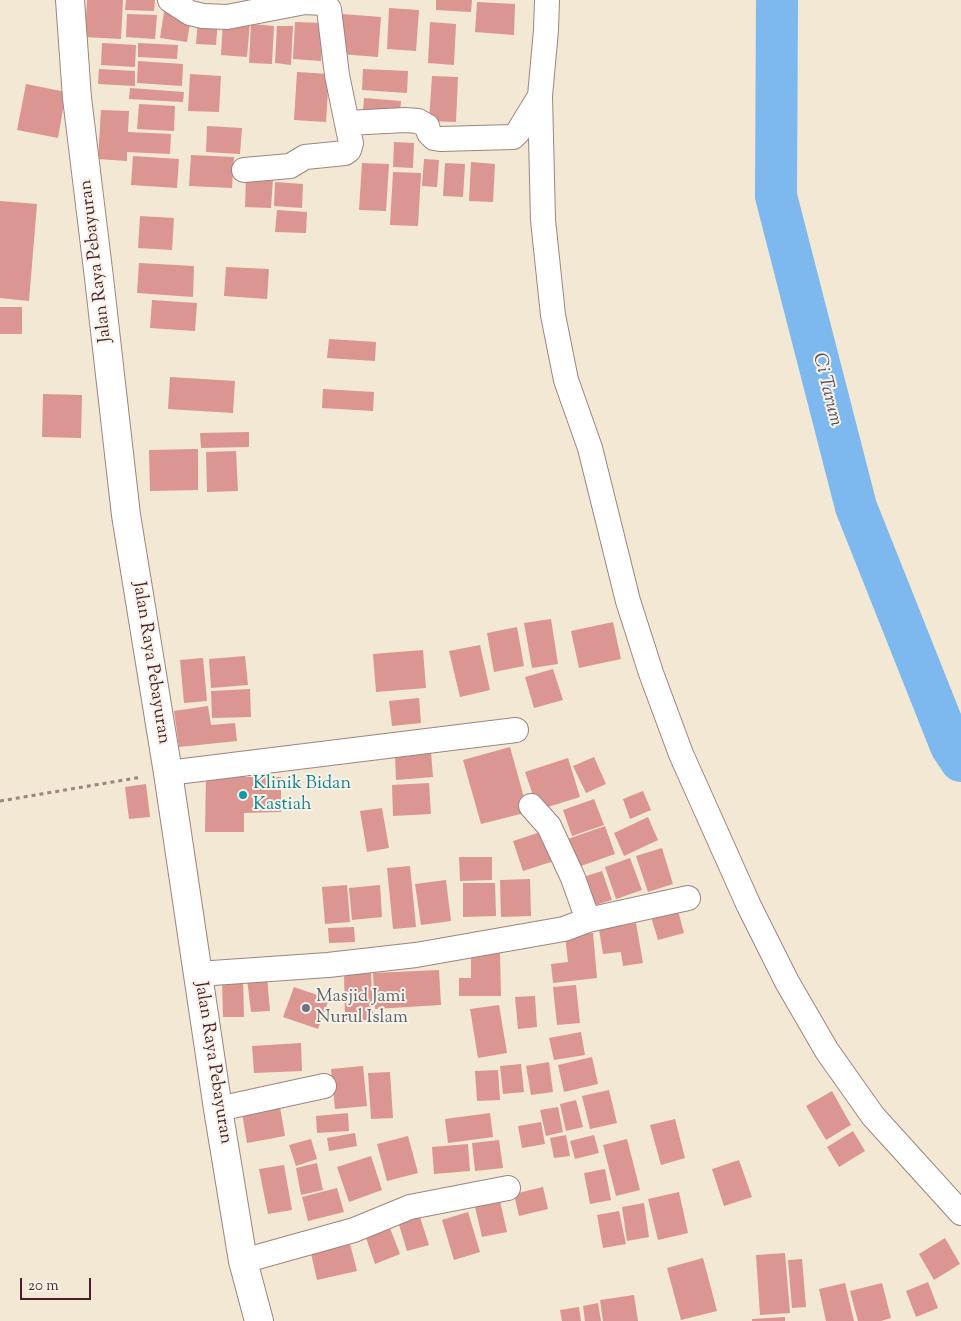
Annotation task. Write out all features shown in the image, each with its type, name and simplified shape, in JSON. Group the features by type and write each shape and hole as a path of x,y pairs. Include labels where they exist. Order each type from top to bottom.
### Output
{"main road":[{"name":"Jalan Raya Pebayuran","path":"70,0 77,98 100,278 126,515 168,772 218,1109 243,1261 259,1321"}],"street":[{"path":"170,0 190,13 203,16 227,17 305,2 324,3 329,9 337,75 351,143 349,150 345,153 304,157 290,166 244,170"},
{"path":"547,0 540,96 543,220 553,316 566,380 590,448 628,601 654,682 681,754 749,906 787,982 826,1051 873,1116 961,1213"},
{"path":"347,123 418,121 427,126 434,138 440,139 513,137 540,96"},
{"path":"168,772 516,730"},
{"path":"531,806 549,826 573,878 588,920"},
{"path":"198,974 328,965 416,955 564,929 588,920 688,898"},
{"path":"218,1109 324,1086"},
{"path":"243,1261 354,1230 410,1207 508,1188"}],"path":[{"path":"0,801 168,772"}],"building":[{"path":"87,0 123,0 121,39 85,37"},
{"path":"126,0 155,0 154,11 125,10"},
{"path":"436,0 472,0 471,12 436,10"},
{"path":"477,2 515,4 514,35 475,32"},
{"path":"389,8 419,10 416,51 387,49"},
{"path":"164,12 191,17 187,42 160,38"},
{"path":"127,14 157,15 155,39 126,37"},
{"path":"342,14 381,17 378,57 340,54"},
{"path":"198,19 218,20 216,45 196,44"},
{"path":"223,20 250,22 247,57 221,55"},
{"path":"295,22 323,23 321,61 293,59"},
{"path":"430,22 456,24 454,65 428,63"},
{"path":"251,24 274,26 272,64 249,63"},
{"path":"277,26 293,26 291,65 275,63"},
{"path":"102,43 136,45 135,67 101,65"},
{"path":"138,43 178,45 177,59 138,57"},
{"path":"138,61 183,64 182,86 137,83"},
{"path":"99,69 135,71 135,86 98,84"},
{"path":"363,69 408,71 407,93 362,90"},
{"path":"297,72 329,74 326,122 294,120"},
{"path":"190,74 221,76 219,112 188,111"},
{"path":"432,76 458,77 456,122 429,121"},
{"path":"26,84 66,92 58,138 17,130"},
{"path":"130,88 184,92 183,102 129,99"},
{"path":"364,98 401,101 400,113 363,111"},
{"path":"139,104 175,106 174,131 137,129"},
{"path":"101,110 129,111 128,132 171,134 170,154 127,152 127,161 98,159"},
{"path":"207,126 242,128 240,154 206,152"},
{"path":"394,142 414,143 413,168 393,167"},
{"path":"191,155 234,157 232,188 189,186"},
{"path":"133,156 179,159 177,188 131,185"},
{"path":"424,159 439,160 437,187 422,186"},
{"path":"471,162 495,164 493,202 469,201"},
{"path":"362,163 389,164 386,211 359,210"},
{"path":"445,163 465,164 463,197 443,196"},
{"path":"393,172 421,173 418,226 390,225"},
{"path":"246,177 273,179 271,208 245,207"},
{"path":"275,182 303,184 302,208 274,206"},
{"path":"0,201 37,204 29,301 0,298"},
{"path":"277,210 307,212 306,233 275,232"},
{"path":"140,216 174,218 172,250 138,248"},
{"path":"139,263 194,266 193,297 137,293"},
{"path":"226,267 269,269 267,299 224,296"},
{"path":"152,300 197,303 195,331 150,328"},
{"path":"0,307 22,307 22,334 0,334"},
{"path":"329,339 376,342 375,361 327,358"},
{"path":"170,377 235,381 233,413 168,409"},
{"path":"323,389 374,392 373,411 322,408"},
{"path":"43,394 82,395 81,438 42,437"},
{"path":"249,432 249,447 201,448 200,433"},
{"path":"198,449 198,490 150,491 149,450"},
{"path":"236,451 238,491 207,492 206,452"},
{"path":"551,619 558,664 532,668 524,623"},
{"path":"613,622 621,659 579,668 571,631"},
{"path":"517,627 524,666 494,672 487,633"},
{"path":"480,645 490,690 460,697 449,651"},
{"path":"423,650 426,688 376,692 373,654"},
{"path":"245,656 248,685 211,688 209,659"},
{"path":"203,658 207,701 184,703 180,660"},
{"path":"553,669 563,700 534,708 525,677"},
{"path":"250,689 251,717 212,718 211,691"},
{"path":"419,698 421,723 392,726 389,701"},
{"path":"208,706 211,725 235,723 237,741 179,747 174,711"},
{"path":"510,747 528,812 481,824 463,760"},
{"path":"431,752 433,777 396,780 395,755"},
{"path":"594,757 606,784 586,793 573,766"},
{"path":"568,758 580,797 538,810 525,772"},
{"name":"Klinik Bidan Kastiah","path":"206,777 281,777 281,812 244,813 244,832 205,832"},
{"path":"429,783 431,814 393,816 392,785"},
{"path":"146,784 150,817 129,819 125,787"},
{"path":"643,791 651,810 630,819 623,799"},
{"path":"594,799 604,825 572,836 563,810"},
{"path":"382,808 389,848 367,852 360,811"},
{"path":"648,817 658,840 624,856 614,833"},
{"path":"605,826 615,854 578,867 568,839"},
{"path":"547,830 557,860 523,871 513,841"},
{"path":"662,848 673,884 648,892 636,856"},
{"path":"459,857 492,857 492,880 460,881"},
{"path":"630,858 642,890 616,899 605,867"},
{"path":"410,866 416,927 393,929 387,868"},
{"path":"602,871 612,900 592,906 583,877"},
{"path":"530,879 531,916 501,917 500,880"},
{"path":"446,880 451,921 421,925 415,884"},
{"path":"463,883 495,883 496,916 463,917"},
{"path":"347,885 350,922 325,924 322,887"},
{"path":"380,885 382,917 352,920 349,888"},
{"path":"676,903 684,933 658,940 649,910"},
{"path":"636,923 643,963 623,966 621,952 603,954 599,929"},
{"path":"354,927 355,942 329,943 328,928"},
{"path":"593,933 597,978 553,983 551,964 568,962 565,936"},
{"path":"500,953 501,996 459,996 459,978 471,978 471,954"},
{"path":"439,970 441,1005 375,1009 373,973"},
{"path":"371,972 373,1020 345,1021 344,973"},
{"path":"267,977 270,1011 251,1012 247,979"},
{"path":"243,978 244,1017 223,1017 222,979"},
{"path":"576,985 580,1023 557,1025 553,987"},
{"name":"Masjid Jami Nurul Islam","path":"294,987 329,999 318,1029 283,1017"},
{"path":"535,996 537,1027 518,1029 515,997"},
{"path":"499,1005 507,1053 478,1058 470,1009"},
{"path":"581,1032 585,1055 554,1060 549,1038"},
{"path":"301,1043 302,1071 254,1073 252,1046"},
{"path":"592,1057 598,1084 564,1092 558,1065"},
{"path":"549,1062 553,1092 531,1095 526,1066"},
{"path":"521,1064 524,1092 503,1094 500,1066"},
{"path":"363,1066 367,1106 335,1109 331,1069"},
{"path":"498,1070 500,1100 477,1101 475,1071"},
{"path":"390,1072 393,1118 371,1119 368,1073"},
{"path":"609,1090 617,1123 590,1129 582,1096"},
{"path":"832,1091 851,1125 826,1140 806,1106"},
{"path":"576,1100 583,1127 566,1131 560,1104"},
{"path":"280,1107 285,1136 247,1143 242,1113"},
{"path":"558,1107 563,1132 546,1136 540,1110"},
{"path":"348,1113 349,1131 317,1133 316,1116"},
{"path":"490,1113 493,1137 448,1143 445,1119"},
{"path":"675,1119 685,1158 661,1165 650,1125"},
{"path":"541,1122 545,1144 522,1148 518,1126"},
{"path":"853,1131 865,1151 839,1167 827,1147"},
{"path":"355,1133 357,1146 329,1151 327,1138"},
{"path":"566,1135 570,1156 554,1158 550,1138"},
{"path":"594,1135 599,1153 575,1159 570,1141"},
{"path":"408,1136 418,1173 387,1181 377,1144"},
{"path":"311,1139 317,1159 296,1166 289,1145"},
{"path":"627,1139 640,1190 616,1196 603,1145"},
{"path":"499,1140 503,1168 475,1171 472,1143"},
{"path":"468,1144 470,1171 434,1174 432,1147"},
{"path":"371,1156 382,1190 349,1202 337,1167"},
{"path":"739,1160 752,1197 724,1206 712,1169"},
{"path":"317,1163 323,1190 301,1195 296,1168"},
{"path":"284,1165 292,1210 268,1214 259,1169"},
{"path":"605,1169 611,1200 590,1204 584,1173"},
{"path":"543,1187 548,1209 519,1216 514,1194"},
{"path":"337,1188 344,1212 308,1221 302,1197"},
{"path":"498,1192 507,1232 482,1237 473,1198"},
{"path":"679,1192 688,1233 658,1240 648,1199"},
{"path":"644,1203 649,1237 627,1241 622,1207"},
{"path":"418,1211 429,1245 407,1251 397,1218"},
{"path":"619,1211 626,1244 603,1248 597,1215"},
{"path":"468,1212 480,1252 454,1260 442,1220"},
{"path":"388,1223 400,1254 375,1264 364,1232"},
{"path":"945,1238 960,1264 934,1280 919,1254"},
{"path":"349,1240 357,1271 317,1280 310,1249"},
{"path":"785,1253 790,1313 760,1315 756,1255"},
{"path":"703,1258 717,1311 681,1320 667,1268"},
{"path":"802,1259 806,1307 792,1308 788,1260"},
{"path":"928,1282 938,1308 916,1317 906,1291"},
{"path":"845,1283 854,1321 826,1321 819,1289"},
{"path":"882,1283 891,1318 881,1321 858,1321 850,1291"},
{"path":"634,1295 638,1321 603,1321 600,1300"},
{"path":"598,1303 601,1321 585,1321 583,1306"},
{"path":"579,1307 581,1321 562,1321 560,1310"},
{"path":"785,1317 785,1321 752,1321 752,1319"}],"waterway":[{"name":"Ci Tarum","path":"777,0 776,196 856,507 951,746 961,761"}],"place":[{"name":"Klinik Bidan Kastiah","path":"243,795"},
{"name":"Masjid Jami Nurul Islam","path":"306,1008"}]}
